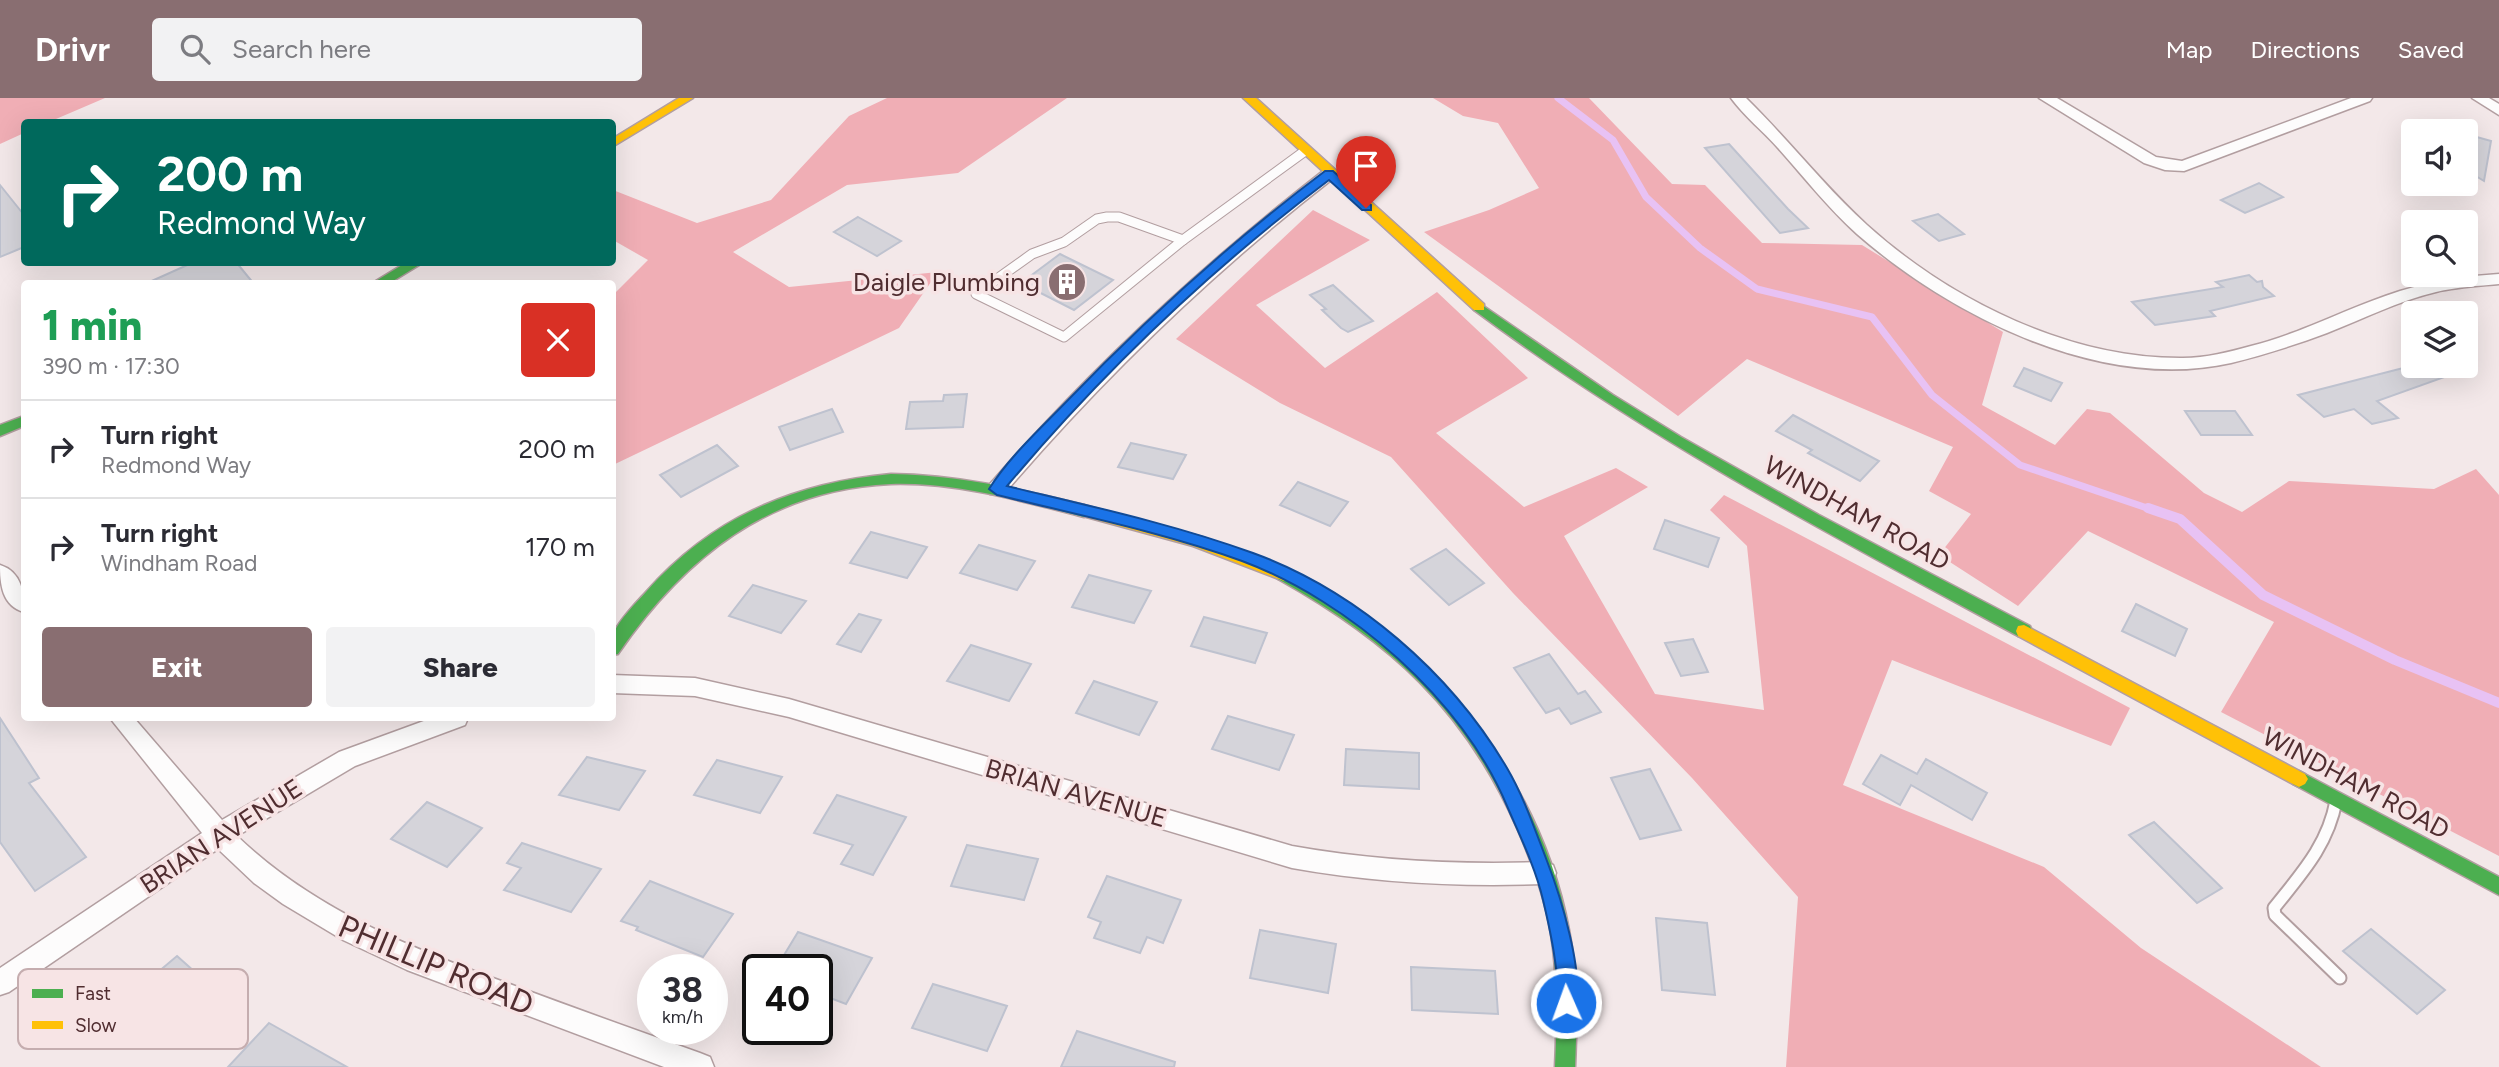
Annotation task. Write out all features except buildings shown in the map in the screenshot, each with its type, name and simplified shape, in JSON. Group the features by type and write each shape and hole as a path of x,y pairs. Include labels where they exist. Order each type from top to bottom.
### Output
{"street":[{"path":"616,142 687,98"},
{"name":"WINDHAM ROAD","path":"1249,98 1460,292 1523,341 1598,392 1774,497 2499,887"},
{"path":"1738,98 1860,227 1915,271 1993,316 2040,335 2118,359 2172,363 2208,361 2278,344 2416,289 2454,282 2499,279"},
{"path":"2046,98 2132,150 2165,165 2184,166 2352,100"},
{"path":"2479,98 2499,111"},
{"path":"997,489 1057,420 1139,337 1269,219 1329,174"},
{"path":"384,280 411,266"},
{"path":"1,429 21,422"},
{"path":"616,641 625,624 644,600 684,562 734,526 788,501 861,481 923,480 997,489 1211,545 1279,571 1340,604 1410,660 1444,692 1470,725 1502,775 1544,873 1555,912 1566,977 1564,1067"},
{"path":"0,573 21,600"},
{"name":"BRIAN AVENUE","path":"616,684 695,687 789,708 1292,857 1344,868 1419,875 1544,873"},
{"name":"PHILLIP ROAD","path":"124,721 220,834 262,874 296,900 373,944 463,981 700,1067"},
{"name":"BRIAN AVENUE","path":"21,969 220,834 292,789 347,759 449,721"},
{"name":"BRIAN AVENUE","path":"0,983 18,971"}],"lane":[{"path":"1183,240 1119,217 1097,219 1064,242 1032,254 976,294 1064,337 1183,240 1305,151"},
{"path":"2336,801 2334,823 2321,849 2274,908 2275,915 2340,978"}],"shaded area":[{"path":"0,98 105,98 56,119 21,119 21,134 0,144"},
{"path":"887,98 1067,98 958,173 847,185 733,252 789,287 938,272 899,328 616,464 616,292 648,260 616,242 616,191 697,223 771,200 849,116"},
{"path":"1433,98 1589,98 1672,184 1705,185 1762,243 1862,245 2003,332 1982,405 2055,445 2087,409 2110,413 2204,493 2242,512 2289,481 2434,489 2476,469 2499,495 2499,856 2221,712 2274,622 2088,531 2018,606 1939,555 1971,514 1929,491 1953,447 1747,359 1678,416 1424,232 1489,210 1539,188 1498,123 1463,116"},
{"path":"1313,210 1370,240 1256,305 1325,368 1437,292 1528,378 1436,433 1524,507 1616,468 1648,487 1564,536 1655,694 1764,710 1747,546 1710,510 1724,495 2130,708 2111,746 1892,660 1843,785 2044,867 2141,948 2321,1067 1786,1067 1798,897 1692,778 1513,593 1391,457 1280,403 1176,339"}],"waterway":[{"path":"1558,98 1613,140 1646,197 1700,248 1757,289 1872,317 1932,395 2020,465 2153,510"},
{"path":"2148,508 2180,519 2263,595 2395,660 2499,703"}],"traffic: fast":[{"path":"384,280 411,266"},
{"path":"1479,307 1608,398 1676,440 1814,519 2024,631"},
{"path":"0,431 21,422"},
{"path":"616,643 636,614 664,582 696,554 730,529 767,508 807,493 848,483 915,479 988,489 1084,511"},
{"path":"1284,575 1366,625 1402,654 1435,685 1490,757 1533,844 1558,919 1566,991 1565,1067"},
{"path":"2299,779 2499,887"}],"traffic: slow":[{"path":"616,142 687,98"},
{"path":"1249,98 1479,307"},
{"path":"1084,511 1197,541 1284,575"},
{"path":"2024,631 2299,779"}],"place":[{"name":"Daigle Plumbing","path":"1067,282"}],"route":[{"path":"1366,208 1329,174 1269,219 1202,278 1092,383 997,489 1156,528 1248,558 1309,585 1340,604 1410,660 1444,692 1470,725 1502,775 1516,805 1552,898 1561,939 1566,1003"}]}
